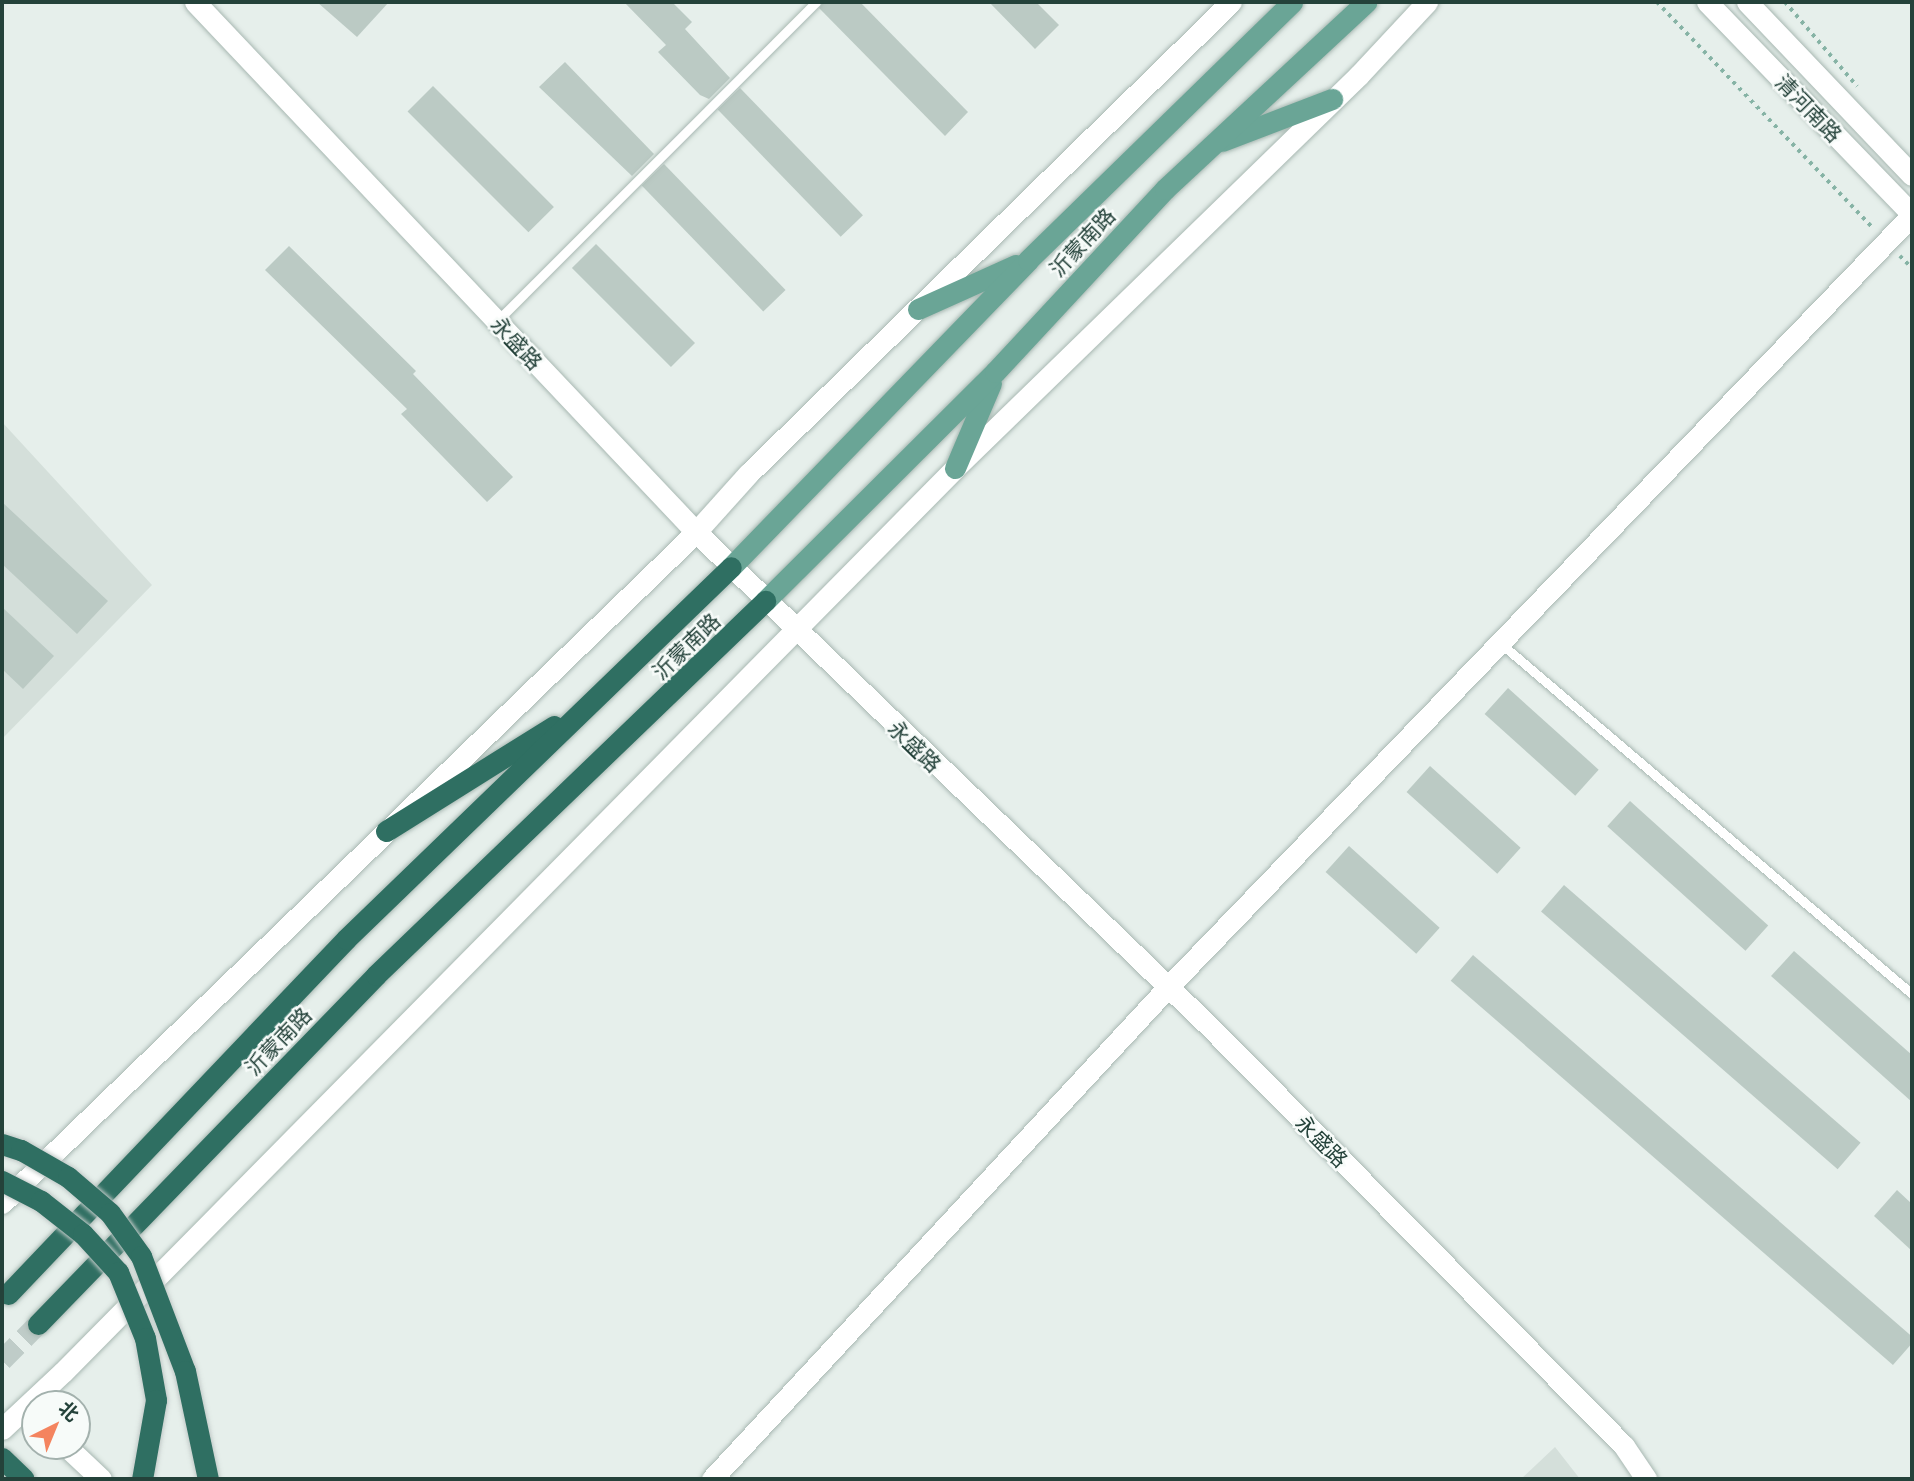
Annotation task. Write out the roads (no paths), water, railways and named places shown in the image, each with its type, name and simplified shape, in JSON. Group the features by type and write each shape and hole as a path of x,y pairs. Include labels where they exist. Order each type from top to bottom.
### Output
{"highway":[{"name":"沂蒙南路","path":"8,1294 346,939 731,567"},
{"name":"沂蒙南路","path":"38,1324 376,975 765,601"},
{"path":"386,831 589,705"},
{"path":"2,1144 21,1150 68,1177 110,1213 141,1256 185,1371 208,1479"},
{"path":"2,1181 41,1201 83,1234 118,1272 145,1338 156,1400 142,1479"},
{"path":"2,1458 24,1479"}],"main road":[{"name":"沂蒙南路","path":"731,567 1028,260 1278,11 1292,2"},
{"name":"沂蒙南路","path":"765,601 995,372 1165,189 1366,2"},
{"path":"1213,144 1332,99"},
{"path":"918,309 1028,260"},
{"path":"955,468 995,372"}],"street":[{"name":"永盛路","path":"195,2 696,532 796,632 1169,986 1624,1446 1646,1479"},
{"path":"2,1203 696,532 748,474 1231,2"},
{"path":"52,1390 955,468 1332,99 1427,2"},
{"name":"清河南路","path":"1707,2 1912,214"},
{"name":"清河南路","path":"1747,2 1912,175"},
{"path":"712,1479 1169,986 1497,641 1912,214"},
{"path":"2,1429 21,1417"},
{"path":"81,1460 101,1479"},
{"path":"2,1471 9,1479"}],"lane":[{"path":"497,322 816,2"},
{"path":"1497,641 1912,994"}],"tunnel":[{"path":"2,1360 38,1324"}]}
